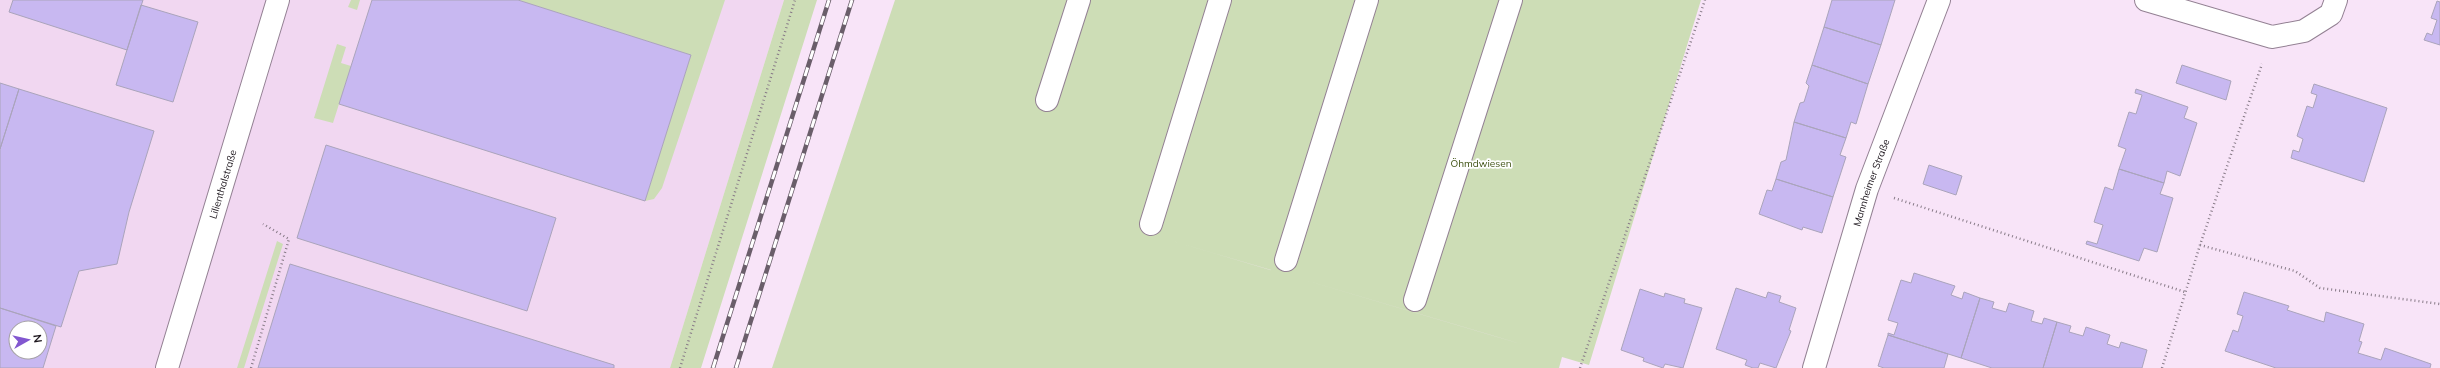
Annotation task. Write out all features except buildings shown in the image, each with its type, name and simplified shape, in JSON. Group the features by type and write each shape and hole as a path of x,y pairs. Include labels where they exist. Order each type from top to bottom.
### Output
{"street":[{"name":"Lilienthalstraße","path":"167,368 278,0"},
{"path":"1047,100 1079,0"},
{"path":"1151,224 1220,0"},
{"path":"1286,260 1367,0"},
{"path":"1415,300 1511,0"},
{"name":"Mannheimer Straße","path":"1814,368 1867,190 1939,0"},
{"path":"2146,0 2272,37 2304,31 2331,14 2336,0"}],"path":[{"path":"680,368 795,0"},
{"path":"1580,368 1705,0"},
{"path":"2162,368 2200,244 2272,37"},
{"path":"1867,190 2185,292"},
{"path":"251,368 289,239 263,224"},
{"path":"2200,244 2294,271 2320,288 2440,304"}],"shaded area":[{"path":"0,0 784,0 670,368 0,368"}],"green space":[{"path":"351,0 360,0 357,10 348,7"},
{"path":"518,0 725,0 662,188 654,199 645,201 691,55"},
{"path":"784,0 817,0 701,368 670,368"},
{"name":"Öhmdwiesen","path":"895,0 1701,0 1589,365 1562,357 1559,368 772,368","holes":["1132,229 1491,335 1531,347"]},
{"path":"337,44 346,47 341,63 351,66 333,123 314,118"},
{"path":"277,241 283,244 244,368 237,368"}],"railway":[{"path":"713,368 829,0"},
{"path":"736,368 852,0"}]}
